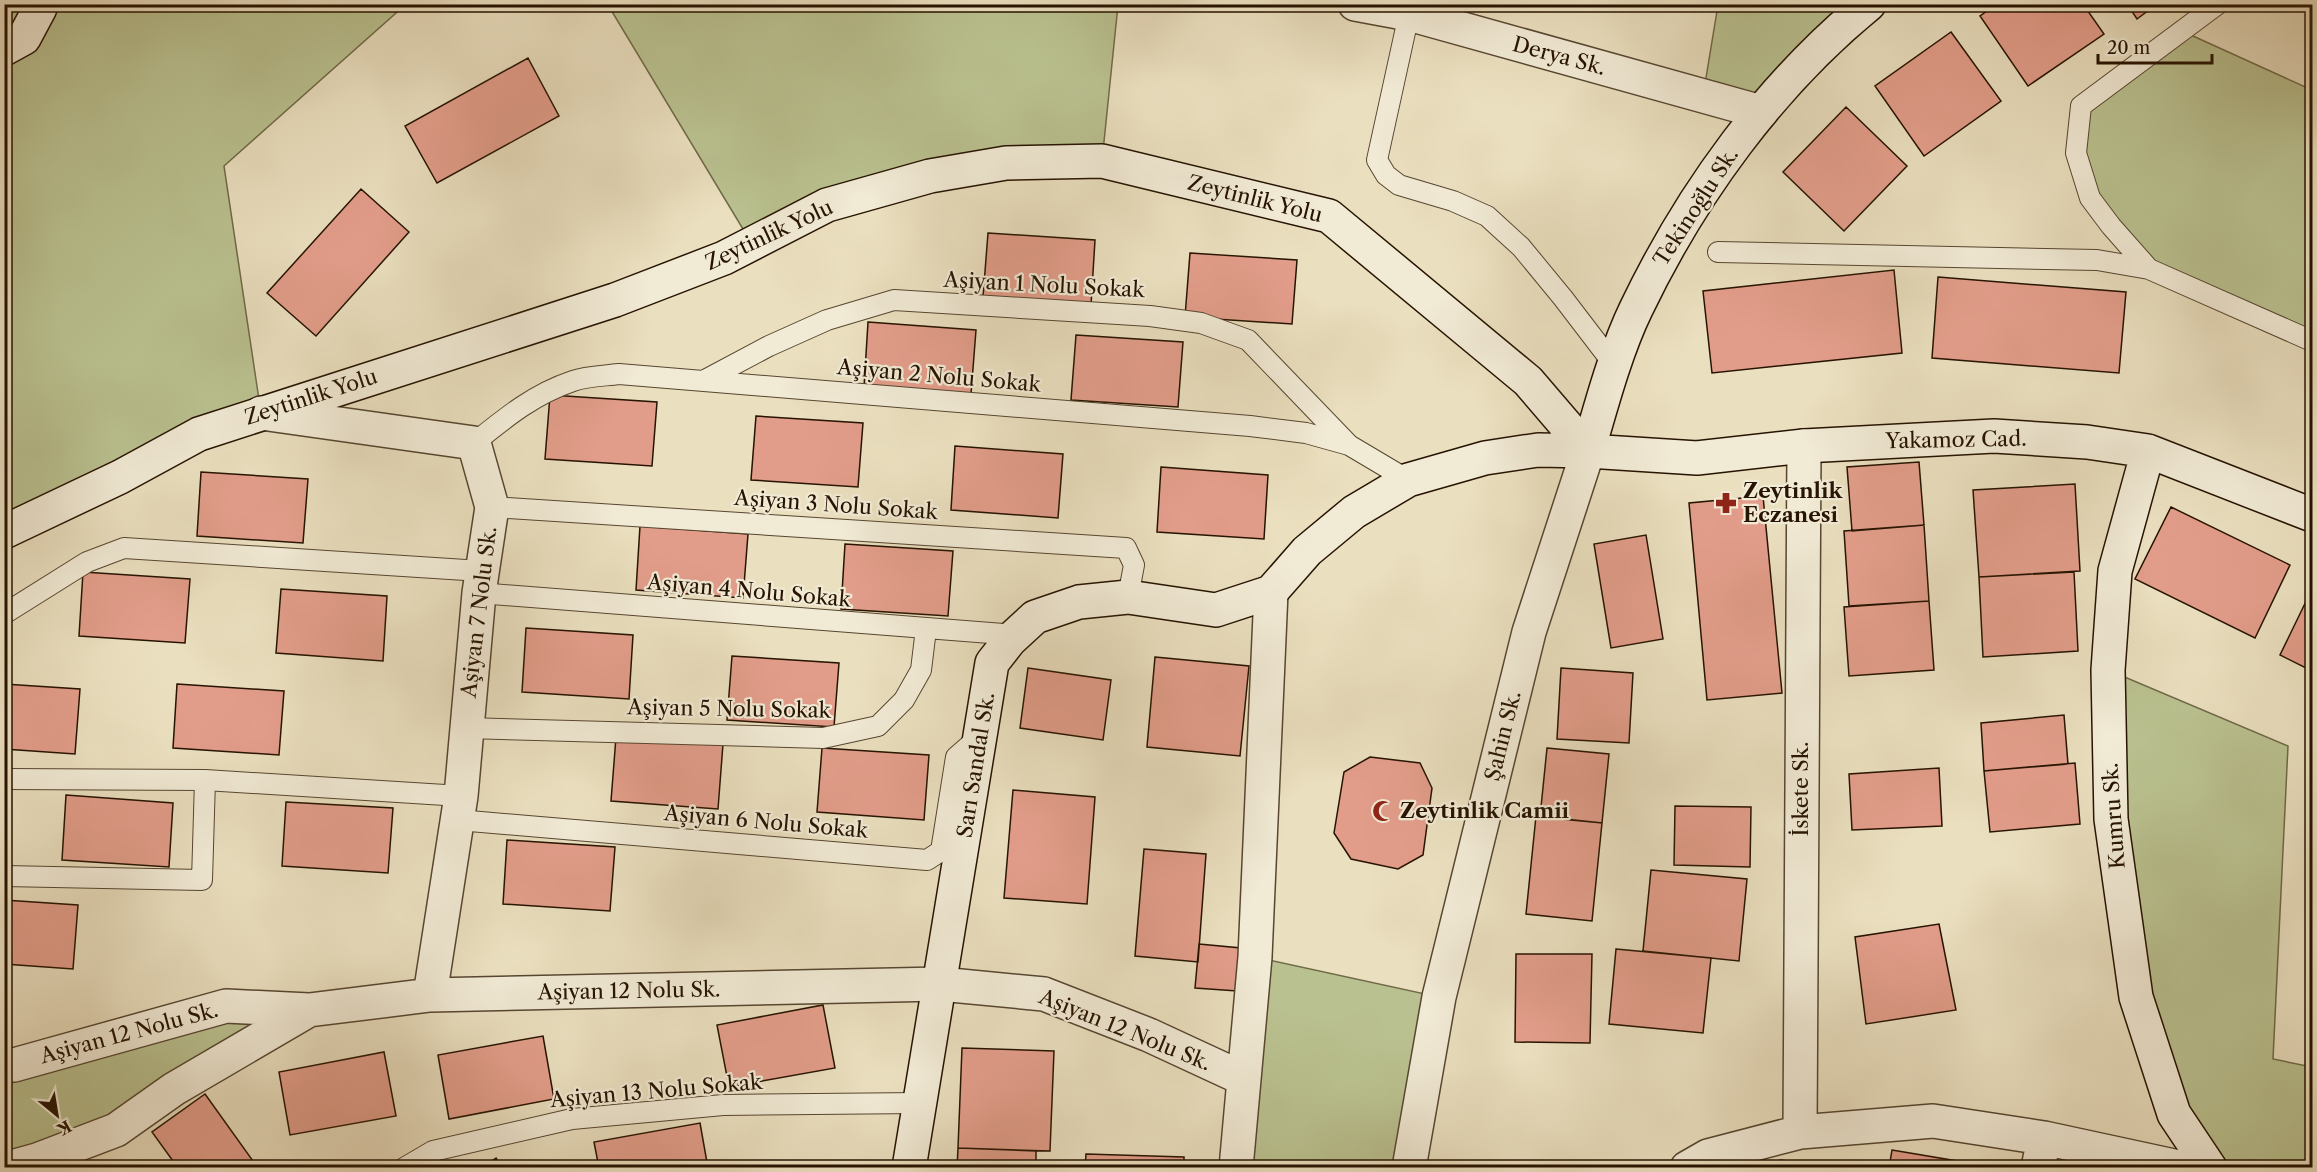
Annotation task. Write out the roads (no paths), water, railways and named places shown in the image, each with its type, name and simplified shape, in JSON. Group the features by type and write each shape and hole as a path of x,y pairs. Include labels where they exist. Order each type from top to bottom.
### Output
{"street":[{"path":"4,50 24,39 40,8 39,4"},
{"name":"Derya Sk.","path":"1355,4 1409,14 1761,112"},
{"name":"Tekinoğlu Sk.","path":"1588,451 1635,310 1670,243 1718,168 1761,112 1849,21 1869,4"},
{"name":"Zeytinlik Yolu","path":"4,532 120,477 199,434 615,300 724,258 827,205 930,176 1006,163 1102,160 1329,216 1528,381 1588,451"},
{"path":"261,413 474,443"},
{"name":"Yakamoz Cad.","path":"1270,592 1307,551 1354,512 1408,480 1485,458 1538,450 1697,458 1804,446 1994,436 2087,442 2148,451 2313,515"},
{"name":"Aşiyan 7 Nolu Sk.","path":"430,995 459,808 480,582 492,507 474,443"},
{"name":"İskete Sk.","path":"1800,1132 1804,446"},
{"name":"Şahin Sk.","path":"1409,1167 1439,997 1528,632 1588,451"},
{"name":"Kumru Sk.","path":"2148,451 2115,571 2108,670 2111,819 2136,997 2174,1114 2210,1167"},
{"path":"1236,1167 1255,957 1270,592"},
{"name":"Sarı Sandal Sk.","path":"909,1167 992,663 1016,634 1035,617 1078,602 1128,597 1216,610 1270,592"},
{"name":"Aşiyan 12 Nolu Sk.","path":"4,1064 14,1065 84,1047 226,1006 309,1010 430,995 940,984 1044,994 1149,1035 1244,1079"},
{"path":"22,1164 116,1130 174,1089 309,1010"},
{"path":"1700,1164 1800,1132 1933,1121 2041,1153 2183,1167"},
{"path":"22,1164 75,1167"}],"lane":[{"path":"2149,269 2090,198 2076,153 2081,106 2218,4"},
{"path":"1409,14 1377,160 1386,175 1399,185 1454,201 1488,216 1521,247 1615,366"},
{"path":"1718,252 2097,260 2149,269 2313,341"},
{"name":"Aşiyan 1 Nolu Sokak","path":"705,380 769,346 827,320 894,300 1150,316 1201,322 1248,340 1349,445"},
{"name":"Aşiyan 2 Nolu Sokak","path":"474,443 517,408 541,394 575,380 619,374 1250,426 1306,433 1349,445 1408,480"},
{"name":"Aşiyan 3 Nolu Sokak","path":"492,507 1126,548 1134,565 1128,597"},
{"name":"Aşiyan 4 Nolu Sokak","path":"4,614 87,562 124,549 480,582 926,629 1016,634"},
{"name":"Aşiyan 5 Nolu Sokak","path":"466,728 824,738 878,726 904,700 921,670 926,629"},
{"name":"Aşiyan 6 Nolu Sokak","path":"4,779 205,780 927,860 941,851 956,757 981,736"},
{"path":"4,876 202,880 205,780"},
{"name":"Aşiyan 13 Nolu Sokak","path":"404,1167 433,1151 572,1119 723,1105 920,1103"}],"place":[{"name":"Zeytinlik Eczanesi","path":"1726,503"},
{"name":"Zeytinlik Camii","path":"1383,811"}]}
